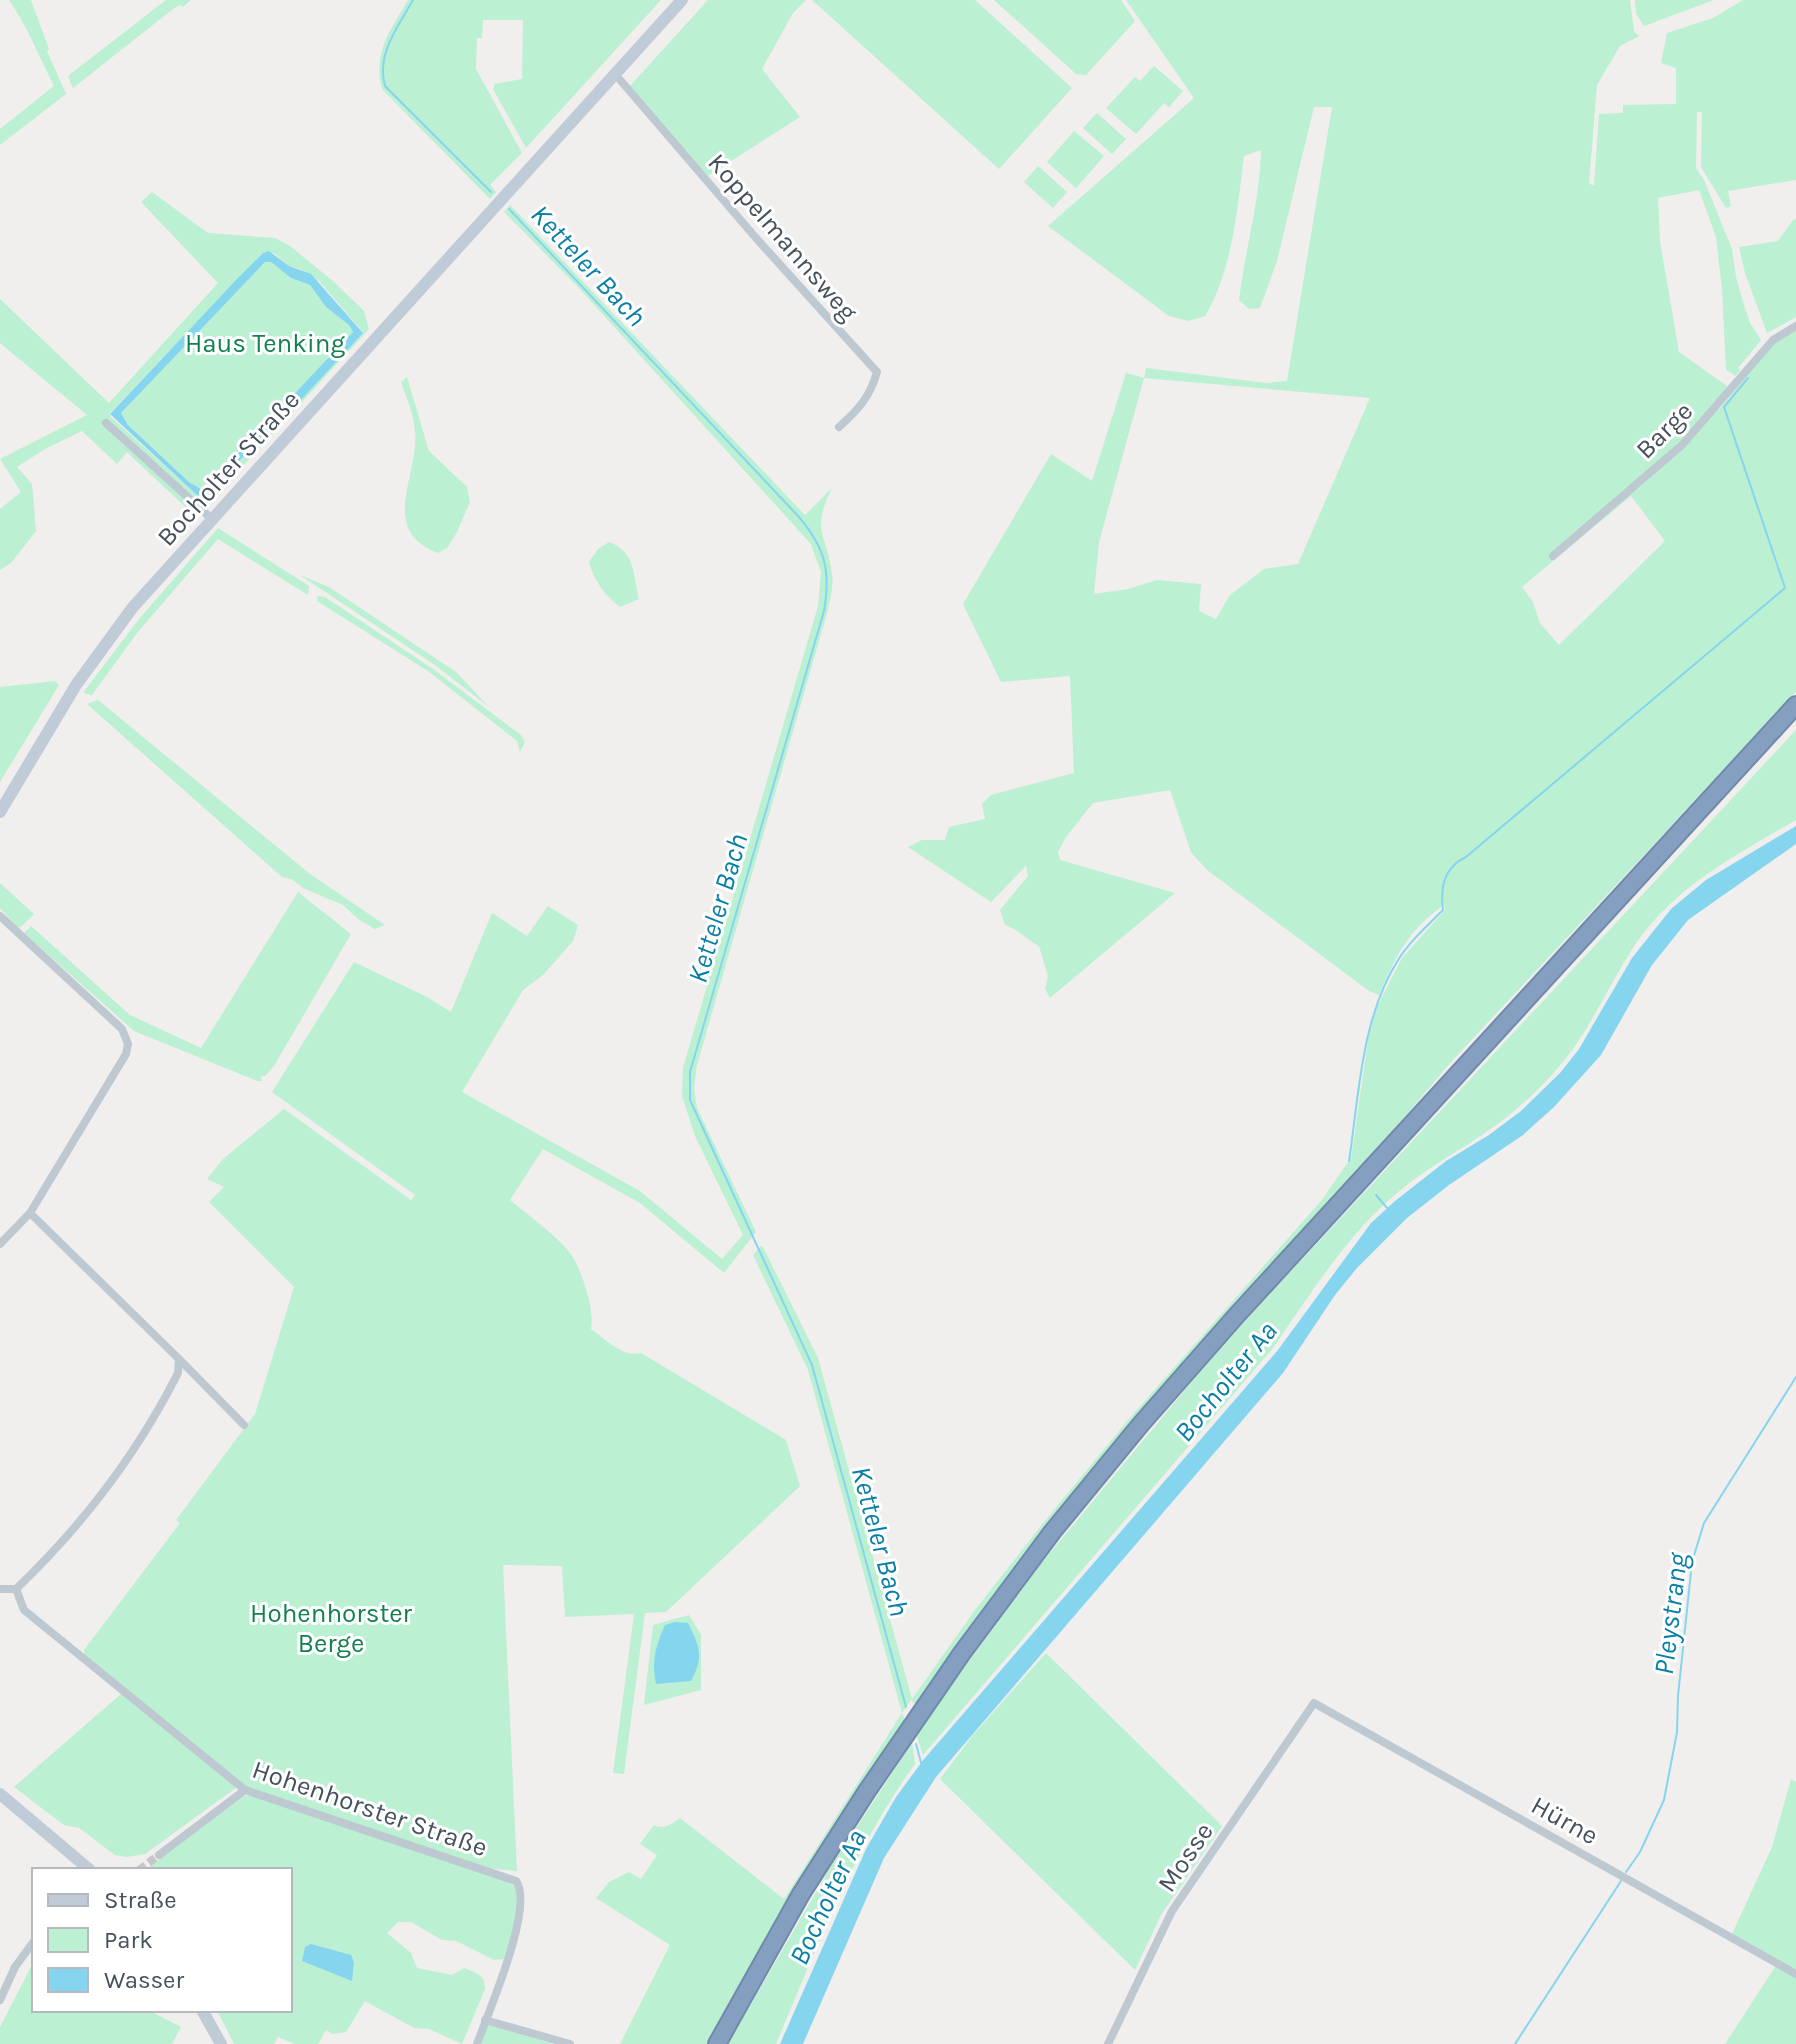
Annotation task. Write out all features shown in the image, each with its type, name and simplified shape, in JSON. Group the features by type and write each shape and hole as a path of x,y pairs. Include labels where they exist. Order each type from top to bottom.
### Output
{"highway":[{"path":"717,2044 801,1894 867,1791 962,1653 1053,1531 1236,1316 1796,705"},
{"path":"723,2044 807,1897 874,1791 966,1656 1059,1534 1241,1319 1796,715"}],"main road":[{"name":"Bocholter Straße","path":"0,812 76,685 133,607 682,0"},
{"path":"0,1794 88,1868"},
{"path":"203,2012 221,2044"}],"street":[{"name":"Koppelmannsweg","path":"615,74 877,372 863,406 839,427"},
{"name":"Barge","path":"1553,556 1682,445 1773,340 1796,326"},
{"path":"106,423 212,519"},
{"path":"0,916 122,1029 128,1044 126,1054 30,1213 0,1244"},
{"path":"30,1213 244,1425"},
{"path":"0,1589 16,1589 76,1526 134,1449 178,1373 179,1359"},
{"name":"Hohenhorster Straße","path":"16,1589 24,1610 245,1790 516,1881 521,1892 520,1921 477,2044"},
{"name":"Hürne","path":"1314,1703 1796,1974"},
{"name":"Mosse","path":"1108,2044 1172,1911 1314,1703"},
{"path":"159,1855 245,1790"},
{"path":"0,2000 15,1967 32,1944"},
{"path":"25,1954 32,1949"},
{"path":"485,2020 570,2044"}],"green space":[{"path":"9,0 31,0 49,49 47,51 66,94 0,145 0,129 54,86 28,31"},
{"path":"166,0 191,0 183,7 180,5 173,9 73,88 68,76"},
{"path":"408,0 661,0 526,148 493,89 495,84 522,79 523,20 483,20 482,38 477,38 476,69 522,153 490,185 496,192 490,199 382,89 380,64 385,42"},
{"path":"708,0 806,0 793,13 762,69 800,117 708,176 629,87"},
{"path":"812,0 975,0 1072,88 999,169"},
{"path":"994,0 1121,0 1135,21 1086,75 1076,74"},
{"path":"1126,0 1630,0 1634,31 1639,36 1620,46 1597,85 1589,184 1594,185 1599,114 1623,113 1623,105 1676,104 1676,68 1661,63 1667,33 1713,18 1743,0 1796,0 1796,180 1728,191 1731,206 1726,208 1701,167 1702,112 1697,112 1696,168 1704,180 1732,249 1744,305 1750,323 1761,340 1738,368 1740,370 1736,376 1726,370 1716,237 1699,190 1658,198 1660,241 1679,352 1727,386 1719,409 1775,342 1796,331 1796,692 1451,1062 1346,1186 1185,1365 1172,1375 917,1706 911,1700 902,1713 808,1370 753,1255 762,1245 818,1358 912,1699 975,1610 1044,1522 1128,1420 1321,1201 1351,1158 1369,1034 1377,1007 1402,958 1445,910 1444,905 1412,935 1397,956 1379,995 1369,991 1207,870 1191,852 1170,790 1093,803 1066,837 1058,852 1060,860 1175,893 1050,998 1045,989 1048,976 1039,946 1005,925 1000,910 1028,876 1026,866 991,902 908,847 922,840 945,840 949,827 985,819 982,804 991,795 1074,773 1070,676 1001,682 963,604 1051,454 1092,481 1126,373 1144,378 1146,368 1266,383 1287,381 1332,107 1314,107 1277,261 1260,308 1249,309 1239,300 1258,188 1261,150 1244,156 1228,259 1205,316 1188,321 1169,316 1048,226 1194,98","holes":["1144,378 1370,398 1298,564 1264,569 1230,595 1216,619 1199,611 1201,584 1157,580 1128,589 1094,594 1099,542","1631,496 1665,541 1559,645 1540,623 1533,602 1522,587"]},
{"path":"1635,0 1714,0 1644,26 1636,13"},
{"path":"1154,66 1183,91 1169,107 1164,103 1136,134 1106,108 1135,77 1140,81"},
{"path":"1097,113 1126,139 1112,154 1083,128"},
{"path":"1074,131 1104,156 1076,188 1047,162"},
{"path":"1038,166 1067,192 1053,208 1024,182"},
{"path":"152,192 208,233 275,238 290,246 364,311 369,329 196,517 127,452 117,464 82,431 17,467 32,484 36,531 11,563 0,570 0,509 21,492 0,459 87,415 0,343 0,299 109,403 218,283 141,202","holes":["263,253 274,253 289,266 319,281 363,332 299,402 201,499 110,413"]},
{"name":"Hohenhorster Berge","path":"510,205 805,515 832,488 821,524 832,579 827,613 697,1065 694,1088 697,1108 756,1232 724,1273 640,1203 543,1149 510,1200 572,1256 587,1291 591,1329 621,1350 641,1353 786,1440 800,1486 666,1612 645,1613 624,1774 613,1773 634,1614 565,1617 562,1566 503,1565 517,1871 484,1868 246,1787 85,1657 84,1650 180,1523 176,1520 255,1414 294,1287 209,1202 224,1187 207,1179 223,1159 284,1109 411,1200 415,1195 272,1092 354,962 451,1012 492,913 527,936 548,906 578,925 573,941 543,975 523,990 462,1092 640,1191 722,1259 743,1235 695,1136 682,1096 683,1068 818,606 821,572 811,544 578,287 504,212"},
{"path":"1796,219 1796,317 1767,333 1739,247 1778,241"},
{"name":"Haus Tenking","path":"265,261 271,262 291,278 310,285 326,307 349,325 353,332 201,489 189,482 128,425 121,413"},
{"path":"407,377 429,451 467,487 470,502 456,534 447,548 438,553 420,543 409,530 405,516 415,448 413,418 401,382"},
{"path":"218,528 309,586 308,595 218,539 137,633 92,695 83,693 139,619"},
{"path":"609,542 618,546 629,558 639,599 620,607 601,587 589,562 598,549"},
{"path":"300,575 329,587 456,672 489,707 435,665"},
{"path":"318,596 325,597 433,669 521,735 525,742 520,752 517,741 428,671 317,601"},
{"path":"55,681 59,685 0,782 0,687"},
{"path":"98,700 310,874 385,925 375,929 343,905 282,877 87,704"},
{"path":"1796,730 1796,820 1684,891 1647,929 1578,1041 1541,1086 1498,1123 1403,1188 1366,1223 1332,1263 1273,1348 923,1755 917,1737 928,1717 1040,1565 1200,1372"},
{"path":"0,883 34,914 21,927 17,927 0,908"},
{"path":"298,892 351,934 274,1066 265,1076 261,1076 262,1081 134,1031 24,933 31,926 130,1015 201,1048"},
{"path":"689,1615 701,1635 701,1690 644,1705 653,1625"},
{"path":"1046,1653 1222,1826 1161,1915 1135,1970 940,1779 974,1734"},
{"path":"121,1694 237,1787 145,1854 126,1857 115,1855 79,1828 64,1825 14,1787"},
{"path":"902,1713 905,1721 712,2044 620,2044 670,1945 596,1898 609,1882 629,1872 641,1879 657,1855 640,1844 654,1825 665,1827 680,1818 784,1899"},
{"path":"912,1743 915,1764 893,1796 855,1865 776,2044 728,2044 830,1868"},
{"path":"1791,1779 1796,1782 1796,1971 1732,1934 1772,1847"},
{"path":"252,1795 505,1876 517,1889 518,1920 504,1959 494,1960 456,1941 442,1940 411,1922 398,1922 387,1933 411,1953 417,1968 452,1975 464,1968 482,1977 485,1989 462,2044 429,2029 414,2028 365,2001 346,2032 333,2034 326,2030 318,2044 295,2044 278,2037 274,2044 234,2044 218,2012 292,2012 292,1868 148,1868 244,1796"},
{"path":"1777,1964 1796,1975 1796,2044 1725,2044"},
{"path":"32,1965 32,2012 152,2012 181,2027 172,2044 0,2044 0,2027"},
{"path":"488,2024 554,2044 480,2044"}],"water":[{"path":"269,251 289,266 311,274 363,333 201,499 110,414 263,253","holes":["265,262 271,262 291,278 310,285 326,307 349,325 353,332 201,489 189,482 128,425 121,413"]},
{"path":"1796,826 1796,844 1688,920 1652,965 1601,1055 1554,1107 1523,1135 1407,1218 1357,1268 1335,1295 1283,1373 936,1777 884,1858 803,2044 780,2044 866,1849 896,1797 924,1759 1278,1350 1371,1223 1446,1161 1521,1111 1560,1073 1579,1049 1632,958 1671,909 1706,880"},
{"path":"688,1623 698,1646 698,1665 691,1681 656,1684 654,1661 657,1647 665,1625"},
{"path":"311,1944 351,1955 354,1962 352,1981 302,1961 305,1947"}],"waterway":[{"name":"Ketteler Bach","path":"413,0 386,52 383,63 385,86 491,192"},
{"name":"Ketteler Bach","path":"509,209 799,517 815,539 824,560 827,583 824,611 690,1072 690,1100 812,1365 906,1707"},
{"path":"1349,1161 1363,1058 1376,1007 1398,960 1443,910 1443,886 1448,872 1785,588 1724,407 1748,378"},
{"path":"1376,1195 1388,1209"},
{"name":"Pleystrang","path":"1626,1872 1640,1852 1664,1800 1677,1732 1692,1562 1704,1523 1796,1377"},
{"path":"916,1744 922,1766"},
{"name":"Pleystrang","path":"1515,2044 1621,1881"}],"tunnel":[{"path":"142,1868 159,1855"}],"water label":[{"name":"Bocholter Aa","path":"1225,1381"},
{"name":"Bocholter Aa","path":"827,1897"}]}
